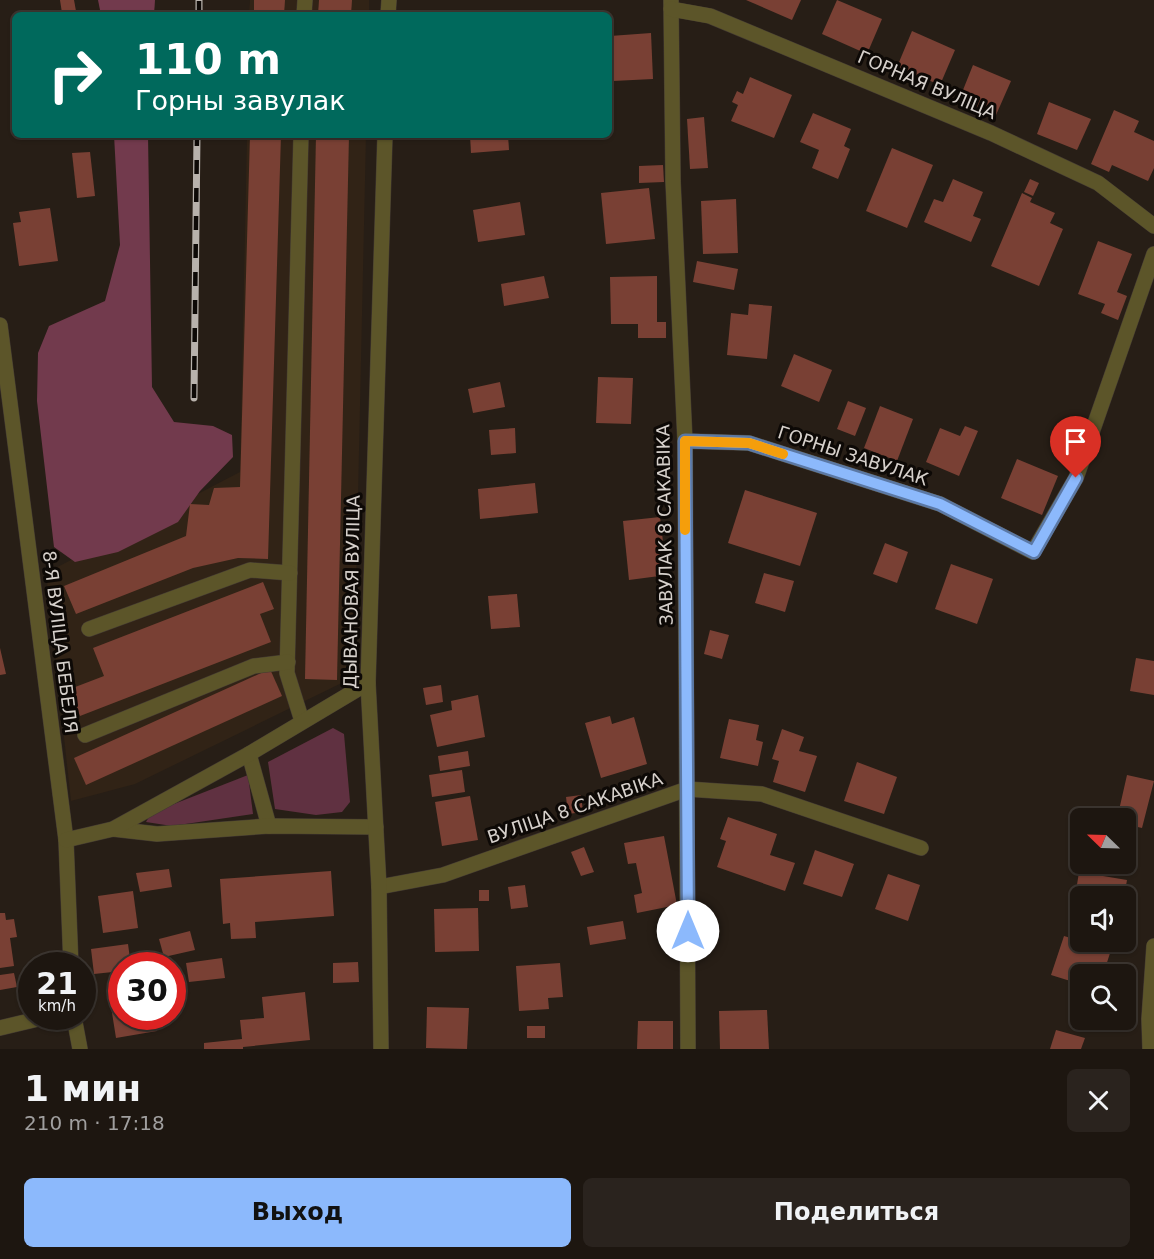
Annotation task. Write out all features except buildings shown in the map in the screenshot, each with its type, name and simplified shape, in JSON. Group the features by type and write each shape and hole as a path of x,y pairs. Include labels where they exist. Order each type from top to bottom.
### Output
{"street":[{"name":"ГОРНАЯ ВУЛІЦА","path":"671,5 710,16 991,133 1098,183 1154,226"},
{"name":"ЗАВУЛАК 8 САКАВІКА","path":"671,5 673,181 685,441 688,1049"},
{"path":"301,138 287,673 302,721"},
{"name":"ДЫВАНОВАЯ ВУЛІЦА","path":"381,1049 379,887 368,683 385,138"},
{"name":"ГОРНЫ ЗАВУЛАК","path":"685,441 749,443 940,504 1034,552 1076,478 1154,254"},
{"name":"8-Я ВУЛІЦА БЕБЕЛЯ","path":"0,325 66,840 70,952"},
{"path":"89,629 250,570 290,573"},
{"path":"85,735 254,666 288,662"},
{"path":"66,840 112,829 249,754 368,683"},
{"path":"249,754 269,826"},
{"name":"ВУЛІЦА 8 САКАВІКА","path":"379,887 443,875 687,789 762,794 921,848"},
{"path":"112,829 157,834 269,826 376,827"},
{"path":"1150,1049 1149,1019 1154,946"},
{"path":"0,1028 18,1024"},
{"path":"76,1030 80,1049"}],"shaded area":[{"path":"98,0 155,0 154,12 100,12"},
{"path":"250,0 369,0 369,12 249,12"},
{"path":"114,138 148,138 152,387 174,422 213,426 232,435 233,457 200,491 178,522 118,552 75,562 54,547 37,401 38,353 49,326 105,301 120,245"},
{"path":"247,138 366,138 354,677 135,784 71,801 46,573 240,472"},
{"path":"333,728 344,734 350,802 342,812 316,815 275,809 268,762"},
{"path":"248,775 253,814 172,826 146,822 151,813"}],"railway":[{"path":"199,0 199,12"},
{"path":"194,398 197,138"}],"slow traffic":[{"path":"685,530 685,441 749,443 783,454"}],"route":[{"path":"688,931 685,441 749,443 940,504 1034,552 1076,478"}]}
